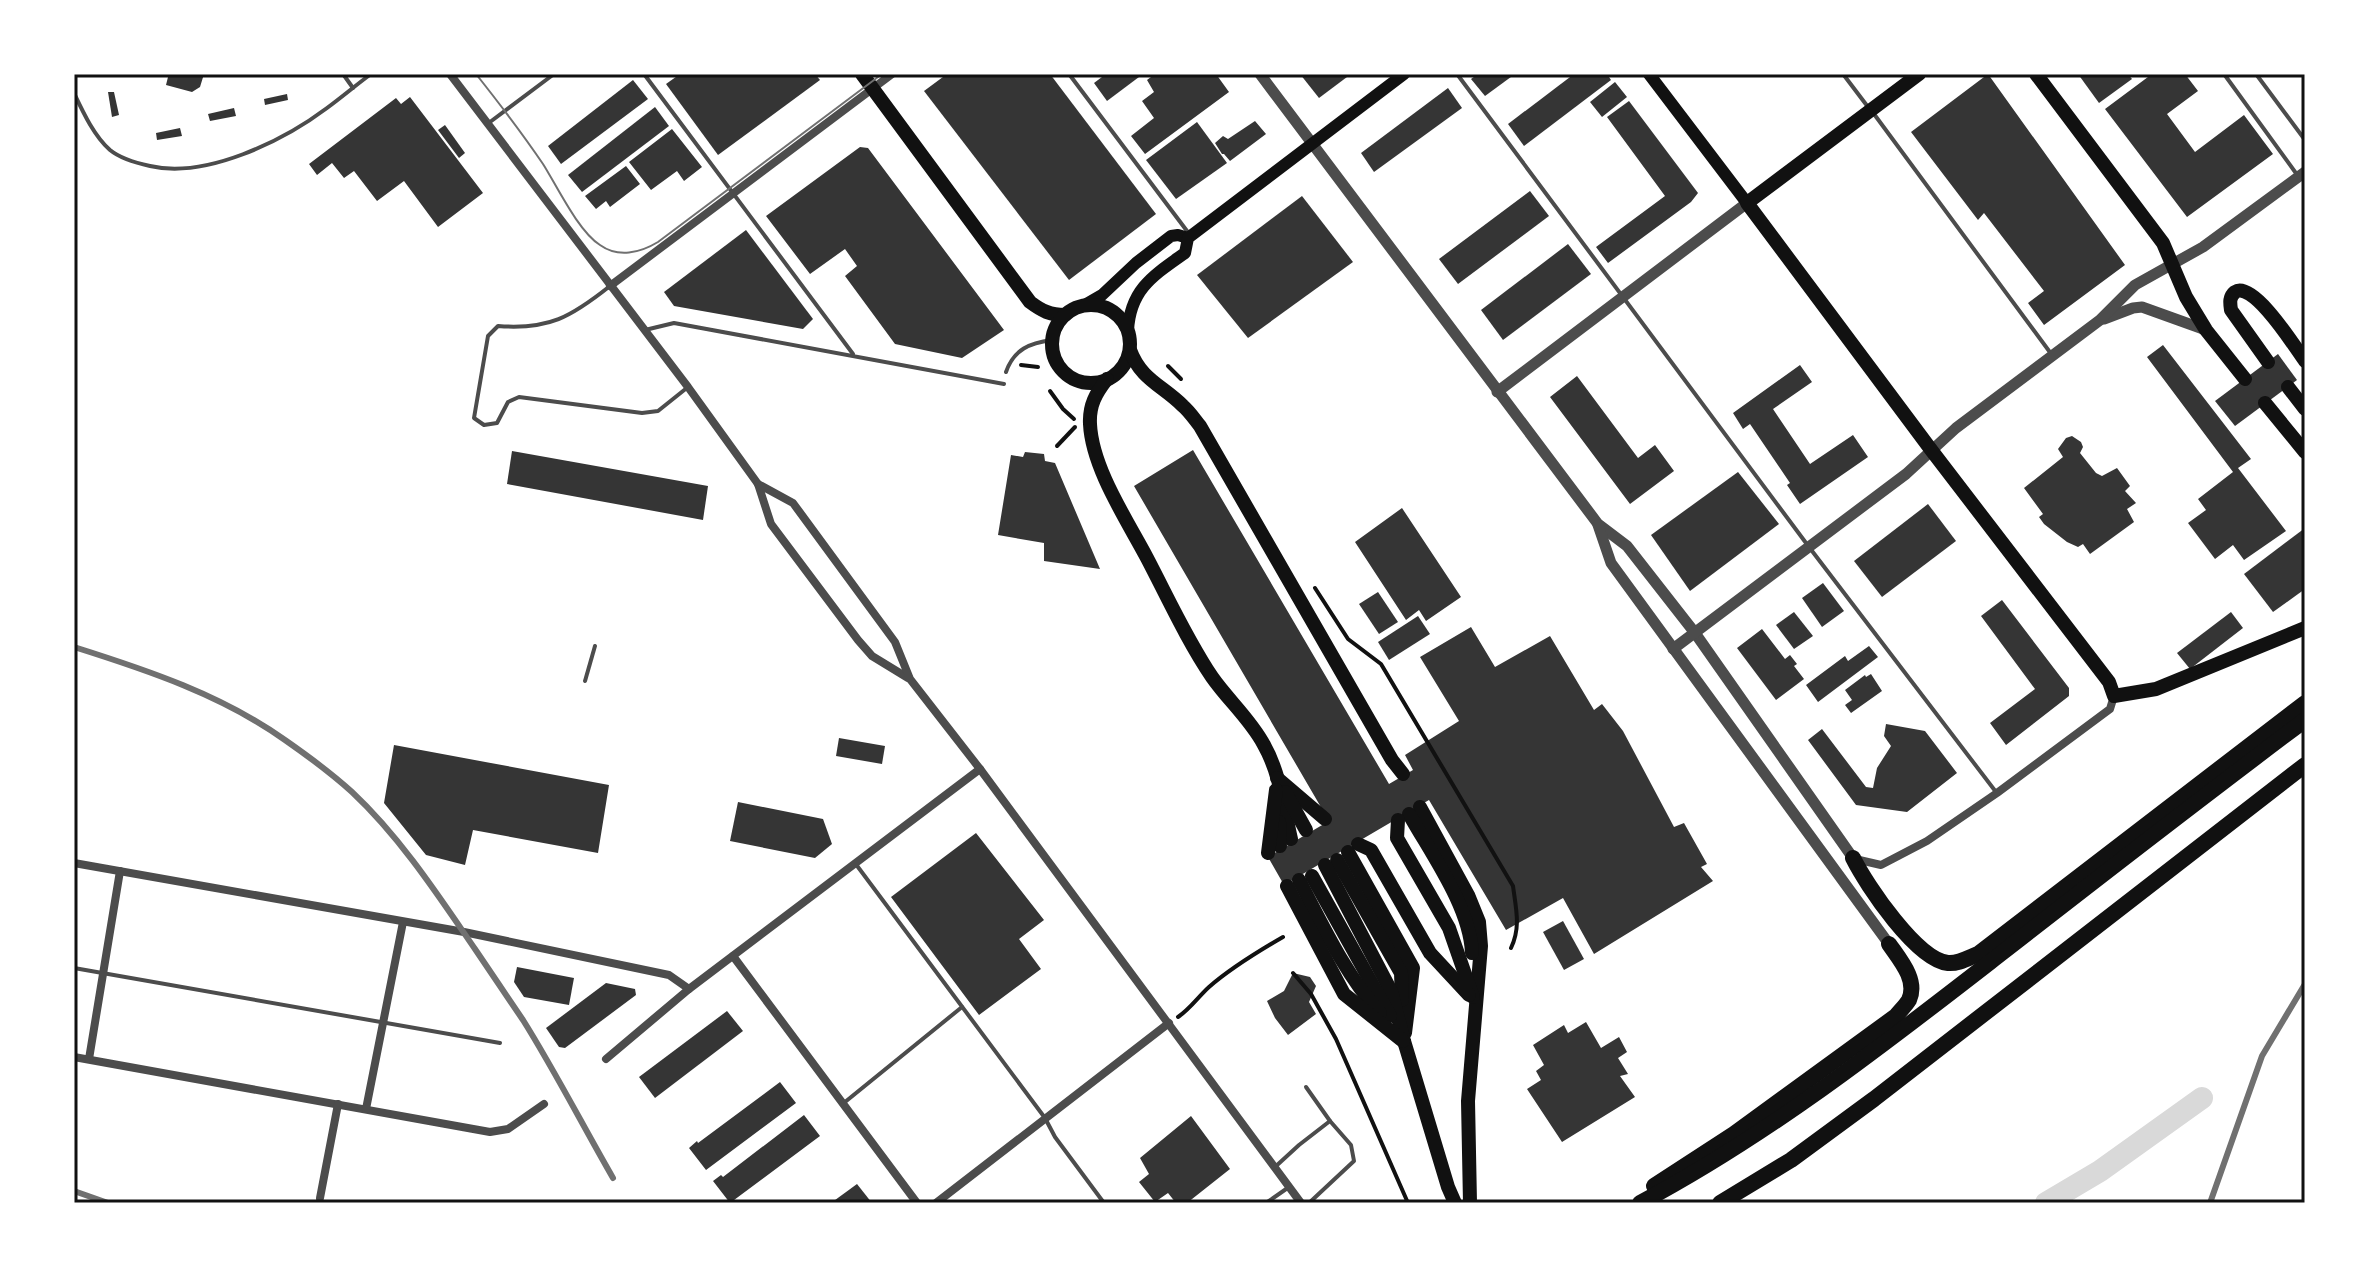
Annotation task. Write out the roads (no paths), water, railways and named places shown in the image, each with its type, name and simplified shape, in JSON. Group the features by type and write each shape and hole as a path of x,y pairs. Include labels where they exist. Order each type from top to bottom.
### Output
{"highway":[{"path":"1853,858 1861,874 1919,949 1935,960 1957,963 1978,954 2305,703"},
{"path":"1638,1203 1688,1178 1791,1111 2305,720"},
{"path":"1720,1203 1791,1160 1874,1099 2305,765"},
{"path":"1638,1203 1659,1181 1734,1134 1896,1016 1909,1000 1912,984 1889,944"}],"main road":[{"path":"862,74 1030,302 1052,315 1065,315"},
{"path":"1398,777 1392,760 1200,426 1183,406 1135,365 1128,331 1131,308 1139,292 1154,276 1185,253 1190,237 1404,74"},
{"path":"1649,74 2109,682 2114,696 2156,689 2305,628"},
{"path":"1747,203 1919,74"},
{"path":"2036,74 2163,243 2186,297 2206,330 2245,379"},
{"path":"1107,379 1085,382 1066,373 1058,364 1052,340 1059,322 1065,315 1102,295 1171,236 1190,237"},
{"path":"2268,362 2231,310 2229,300 2240,290 2249,292 2259,300 2305,361"},
{"path":"1083,306 1108,308 1123,320 1128,331"},
{"path":"1130,350 1122,368 1107,379 1095,394 1090,409 1097,455 1108,483 1181,624 1211,675 1262,740 1277,777 1315,824"},
{"path":"2288,387 2305,409"},
{"path":"2265,403 2305,452"},
{"path":"1277,777 1280,846 1277,777"},
{"path":"1470,1203 1468,1101 1481,946 1479,922 1468,895 1409,814 1397,838 1449,928 1475,1001"},
{"path":"1342,855 1371,850 1430,953 1475,1001"},
{"path":"1342,855 1391,991 1455,1203"},
{"path":"1342,855 1413,968 1404,1041"},
{"path":"1299,880 1404,1041 1344,994 1299,880"}],"street":[{"path":"450,74 758,484 771,524 858,640 872,656 910,679"},
{"path":"610,286 892,74"},
{"path":"1260,74 1598,524 1627,546 1695,633 1853,858 1881,865 1927,841 2110,709 2114,696"},
{"path":"1673,649 1906,474 1956,428 2100,320 2135,285 2203,247 2302,174"},
{"path":"1497,392 1747,203"},
{"path":"2100,320 2142,307 2206,330"},
{"path":"758,484 793,503 895,642 910,679 1301,1203"},
{"path":"1598,524 1611,563 1889,944"},
{"path":"606,1059 689,989 980,769"},
{"path":"74,863 464,932 669,975 689,989"},
{"path":"89,1059 120,871"},
{"path":"366,1109 403,922"},
{"path":"733,956 917,1203"},
{"path":"936,1203 1169,1023"},
{"path":"74,1057 490,1132 508,1129 544,1104"},
{"path":"320,1198 338,1104"}],"lane":[{"path":"343,74 353,88"},
{"path":"74,95 94,130 110,150 146,165 186,169 252,150 316,116 371,74"},
{"path":"488,124 554,74"},
{"path":"644,74 854,355"},
{"path":"1069,74 1190,237"},
{"path":"1457,74 1809,547 1997,793"},
{"path":"1843,74 2052,355"},
{"path":"2224,74 2302,174"},
{"path":"2256,74 2305,140"},
{"path":"610,286 580,310 562,319 521,328 498,326 488,336 474,418 484,425 497,423 508,402 519,397 642,413 658,411 688,387"},
{"path":"644,330 674,323 1004,384"},
{"path":"1006,372 1016,353 1025,347 1052,340"},
{"path":"585,681 595,646"},
{"path":"855,863 1045,1118 1055,1137 1104,1203"},
{"path":"74,968 500,1043"},
{"path":"843,1104 962,1007"},
{"path":"1306,1087 1351,1145 1354,1161 1309,1203"},
{"path":"1275,1167 1330,1121"},
{"path":"1266,1203 1289,1187"}],"waterway":[{"path":"2046,1203 2100,1171 2202,1098"}],"tram line":[{"path":"476,74 535,152 584,230 600,245 622,253 644,249 658,242 882,74"}],"railway":[{"path":"74,647 156,675 236,710 328,771 370,809 418,867 523,1020 613,1178"},
{"path":"2210,1203 2262,1056 2305,984"},
{"path":"74,1191 108,1203"}]}
